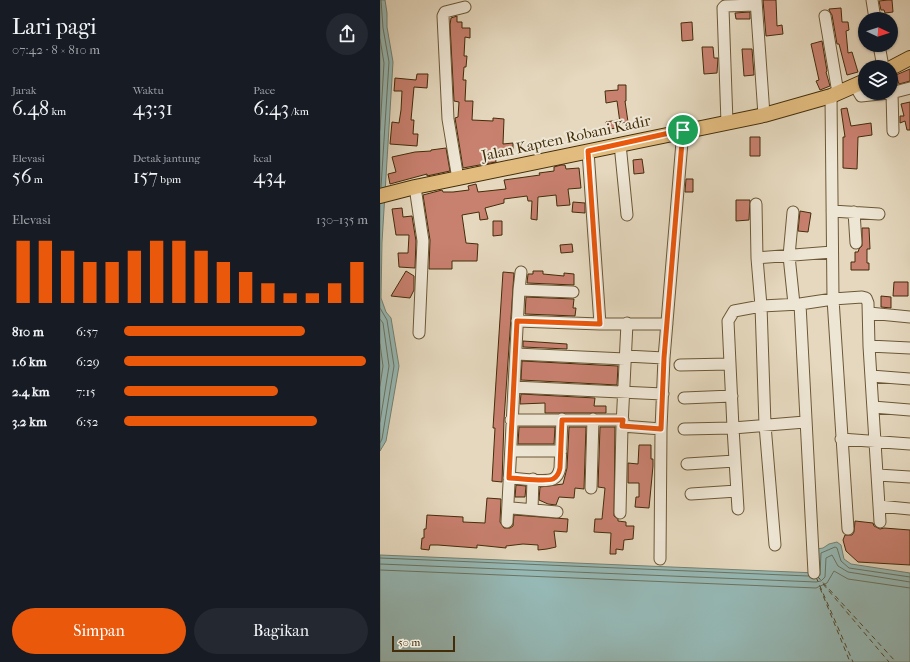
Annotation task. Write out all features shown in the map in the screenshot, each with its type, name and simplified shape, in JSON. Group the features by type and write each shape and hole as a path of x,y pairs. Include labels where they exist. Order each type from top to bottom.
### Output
{"main road":[{"path":"898,64 910,58"},
{"name":"Jalan Kapten Robani Kadir","path":"385,194 683,130 764,115 835,95 858,85"}],"street":[{"path":"872,0 874,12"},
{"path":"726,123 723,8 725,6 756,2 764,115"},
{"path":"458,178 448,119 443,16 445,12 465,7"},
{"path":"825,16 835,95 832,211 833,299 848,529"},
{"path":"898,91 910,88"},
{"path":"891,100 893,131"},
{"path":"660,559 661,429 664,358 683,130"},
{"path":"620,144 627,215"},
{"path":"588,151 600,324"},
{"path":"415,187 423,241 419,333"},
{"path":"756,204 765,425 776,545"},
{"path":"832,211 879,214"},
{"path":"793,212 789,256 797,304 814,573"},
{"path":"854,212 856,243"},
{"path":"757,258 832,252"},
{"path":"507,522 511,451 511,420 521,272"},
{"path":"519,290 573,292"},
{"path":"738,509 728,321 731,314 737,309 862,297 866,298 869,313 869,346 880,522"},
{"path":"869,313 910,316"},
{"path":"517,321 600,324 667,324"},
{"path":"620,513 628,323"},
{"path":"869,346 910,348"},
{"path":"516,354 664,358"},
{"path":"680,365 730,364"},
{"path":"871,376 910,379"},
{"path":"514,387 663,394"},
{"path":"684,398 732,396"},
{"path":"873,407 910,410"},
{"path":"511,420 593,419 661,429"},
{"path":"591,488 593,419"},
{"path":"509,478 549,480 559,473 562,420"},
{"path":"684,429 733,428 805,422"},
{"path":"841,439 910,444"},
{"path":"511,451 561,451"},
{"path":"687,464 735,461"},
{"path":"878,475 910,478"},
{"path":"532,510 533,479"},
{"path":"691,494 737,491"},
{"path":"879,506 910,509"},
{"path":"512,508 557,512"}],"water":[{"path":"380,0 385,0 387,27 393,62 382,242 381,298 386,312 391,318 399,366 386,441 380,451"},
{"path":"837,542 841,545 844,559 851,564 910,573 910,662 380,662 380,555 817,573 817,549"}],"building":[{"path":"763,0 776,0 777,26 782,25 783,34 766,36"},
{"path":"892,0 893,12 885,12 884,10 881,10 879,1"},
{"path":"841,8 842,22 848,22 849,30 846,31 848,53 852,52 858,72 847,75 839,44 837,44 832,15 829,9"},
{"path":"750,12 750,19 736,19 735,13"},
{"path":"457,16 457,22 462,22 462,28 470,28 470,38 465,37 464,56 467,56 463,80 466,80 465,101 473,101 472,120 493,121 493,118 504,119 503,144 513,143 513,154 495,155 496,162 463,168 455,118 458,117 459,102 454,101 450,25 451,18"},
{"path":"692,22 693,40 682,41 681,23"},
{"path":"822,41 826,72 830,86 820,90 816,81 819,80 811,44"},
{"path":"702,47 713,47 714,58 718,58 717,73 704,74"},
{"path":"742,49 752,49 754,75 744,76"},
{"path":"910,69 910,81 899,84 898,74"},
{"path":"417,74 428,74 427,88 414,87 411,120 414,120 413,134 418,134 417,146 390,144 392,122 399,123 401,110 402,91 394,91 395,78 416,80"},
{"path":"618,85 626,85 625,101 628,122 620,123 617,101 606,103 605,91 618,90"},
{"path":"910,102 910,130 907,130 905,121 900,123 900,116 904,116 901,104"},
{"path":"847,108 851,126 871,123 872,135 858,137 857,169 843,168 843,137 845,137 841,109"},
{"path":"618,120 619,128 607,129 606,122"},
{"path":"750,137 760,137 760,156 750,156"},
{"path":"446,148 450,171 427,176 427,174 390,184 388,174 396,172 392,157"},
{"path":"642,159 644,173 634,174 633,160"},
{"path":"565,165 566,169 579,168 581,188 568,189 570,205 557,206 556,195 538,197 537,220 531,219 532,201 528,201 527,196 504,199 504,203 485,208 488,219 480,220 479,212 462,215 466,243 478,244 477,261 452,261 452,269 429,269 430,240 423,195 442,190 443,192 453,192 469,190 468,186 476,184 478,192 506,189 504,180 540,175 539,173 554,171 554,167"},
{"path":"686,179 693,179 693,192 685,192"},
{"path":"736,200 750,200 749,220 736,221"},
{"path":"573,202 585,203 585,213 572,212"},
{"path":"402,208 403,217 412,216 416,241 415,268 399,267 398,253 408,253 409,235 396,235 392,209"},
{"path":"800,211 811,213 808,232 798,231"},
{"path":"493,221 502,221 502,235 493,236"},
{"path":"862,228 869,228 870,249 867,249 867,263 869,263 869,270 851,270 851,262 855,262 855,252 858,252 862,246"},
{"path":"572,244 573,252 561,253 560,245"},
{"path":"406,271 414,276 414,290 410,298 391,296"},
{"path":"533,271 543,271 543,274 564,276 564,273 574,274 574,285 527,283 528,274 533,274"},
{"path":"503,272 514,273 504,420 502,482 492,481 495,428 493,428"},
{"path":"894,282 908,282 908,296 893,296"},
{"path":"881,296 891,297 891,308 881,307"},
{"path":"526,297 574,299 573,308 576,308 575,316 525,314"},
{"path":"523,341 567,344 567,349 523,347"},
{"path":"522,361 618,366 617,385 521,380"},
{"path":"521,394 595,398 594,406 606,406 606,413 545,413 545,403 520,404"},
{"path":"519,427 555,427 554,444 518,444"},
{"path":"569,427 586,427 584,489 575,488 574,498 559,497 556,505 548,504 539,500 540,487 563,484 567,468"},
{"path":"600,427 615,427 614,516 618,519 618,521 626,522 626,526 634,526 633,539 624,540 623,550 616,549 616,554 610,554 611,533 594,532 595,519 602,519 605,488 598,487"},
{"path":"639,445 651,445 651,459 653,459 653,466 649,508 635,507 636,497 639,497 639,483 628,483 628,463 638,464"},
{"path":"516,485 526,486 525,497 515,497"},
{"path":"487,498 501,499 500,522 504,528 510,528 513,526 514,515 568,519 567,532 554,531 556,547 547,549 538,550 538,545 523,544 506,546 506,548 477,545 477,548 430,545 429,550 421,549 422,538 424,538 424,529 426,529 427,515 463,517 463,522 485,523"},
{"path":"855,521 873,523 874,526 880,529 910,530 910,565 858,562 846,551 843,540 845,535 852,535 854,532"}],"ferry route":[{"path":"817,576 896,662"},
{"path":"816,577 853,662"},
{"path":"823,584 889,662"},
{"path":"820,588 850,662"}],"route":[{"path":"683,130 676,230 664,358 661,429 622,426 623,420 562,420 559,473 552,479 547,480 509,478 517,321 600,324 588,151 683,130"}]}
